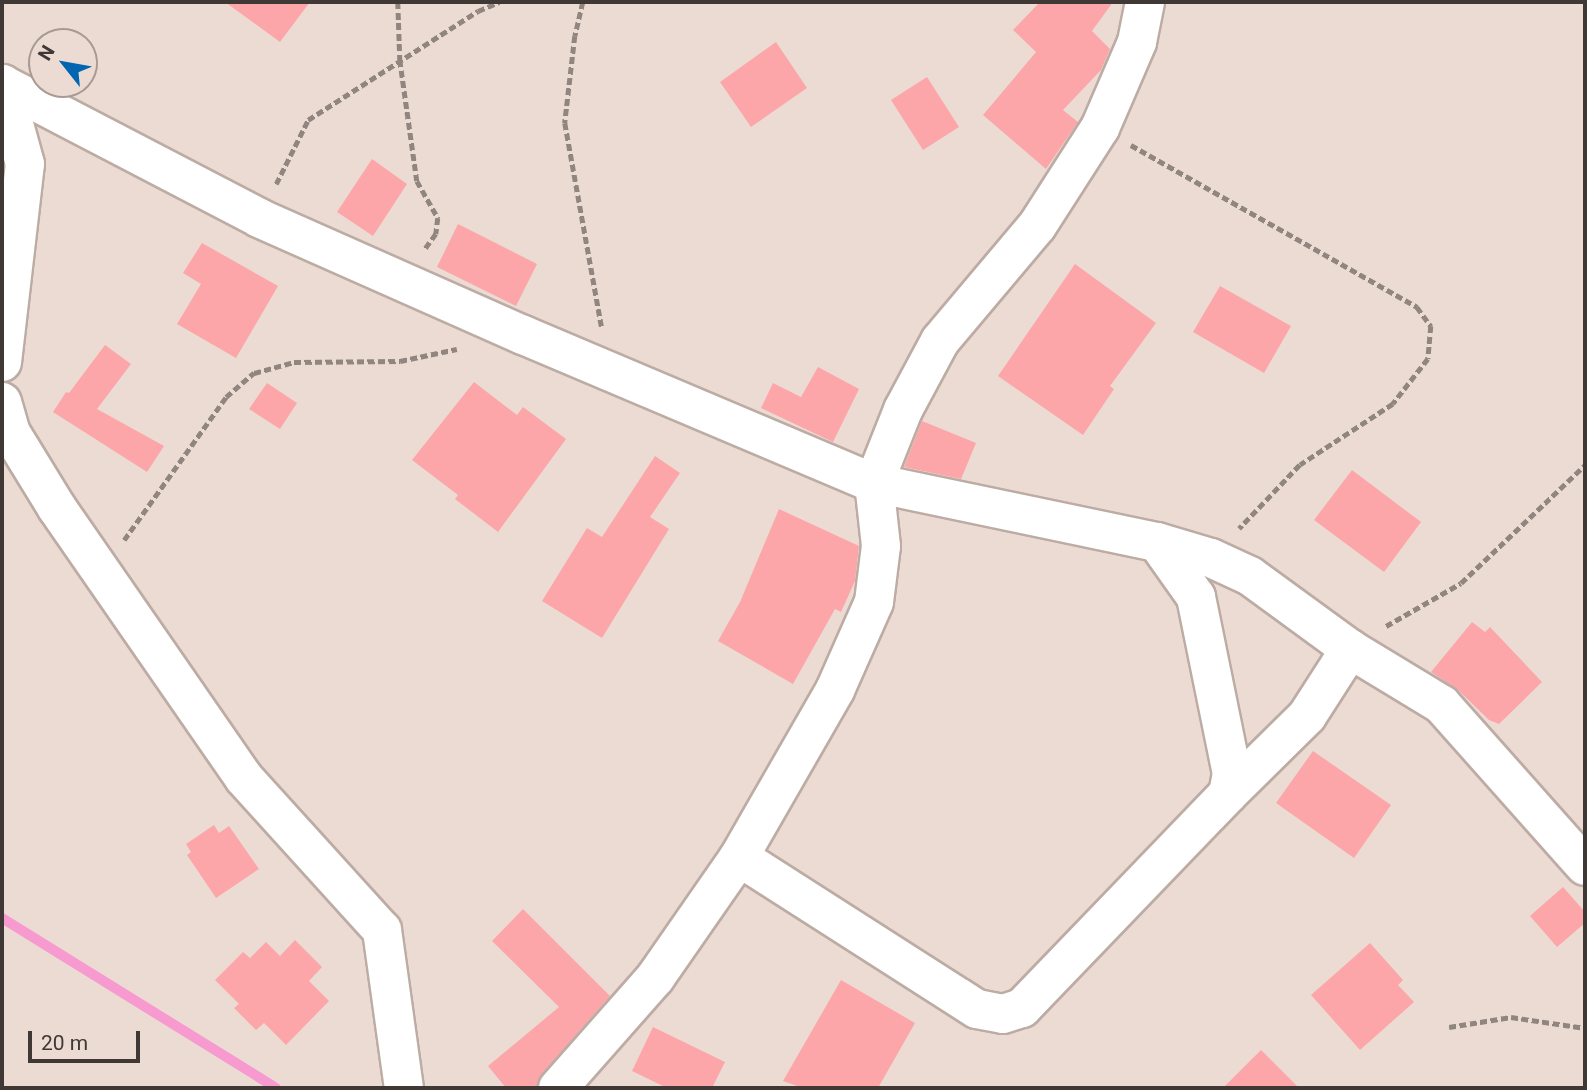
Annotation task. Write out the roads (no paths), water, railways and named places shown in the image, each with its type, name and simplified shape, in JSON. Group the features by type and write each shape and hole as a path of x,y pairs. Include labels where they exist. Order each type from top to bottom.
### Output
{"street":[{"path":"558,1088 655,978 739,857 835,690 874,602 881,546 874,483 903,410 940,341 1037,226 1100,128 1137,42 1145,2"},
{"path":"2,84 259,218 400,282 874,483 1157,542 1211,558 1250,576 1350,649 1442,705 1585,866"},
{"path":"2,84 25,164 2,362"},
{"path":"2,402 11,433 57,508 244,778 382,930 404,1088"},
{"path":"1157,542 1196,597 1232,774 1228,794"},
{"path":"739,857 977,1009 1003,1014 1022,1008 1307,716 1350,649"}],"waterway":[{"path":"2,918 276,1088"}]}
